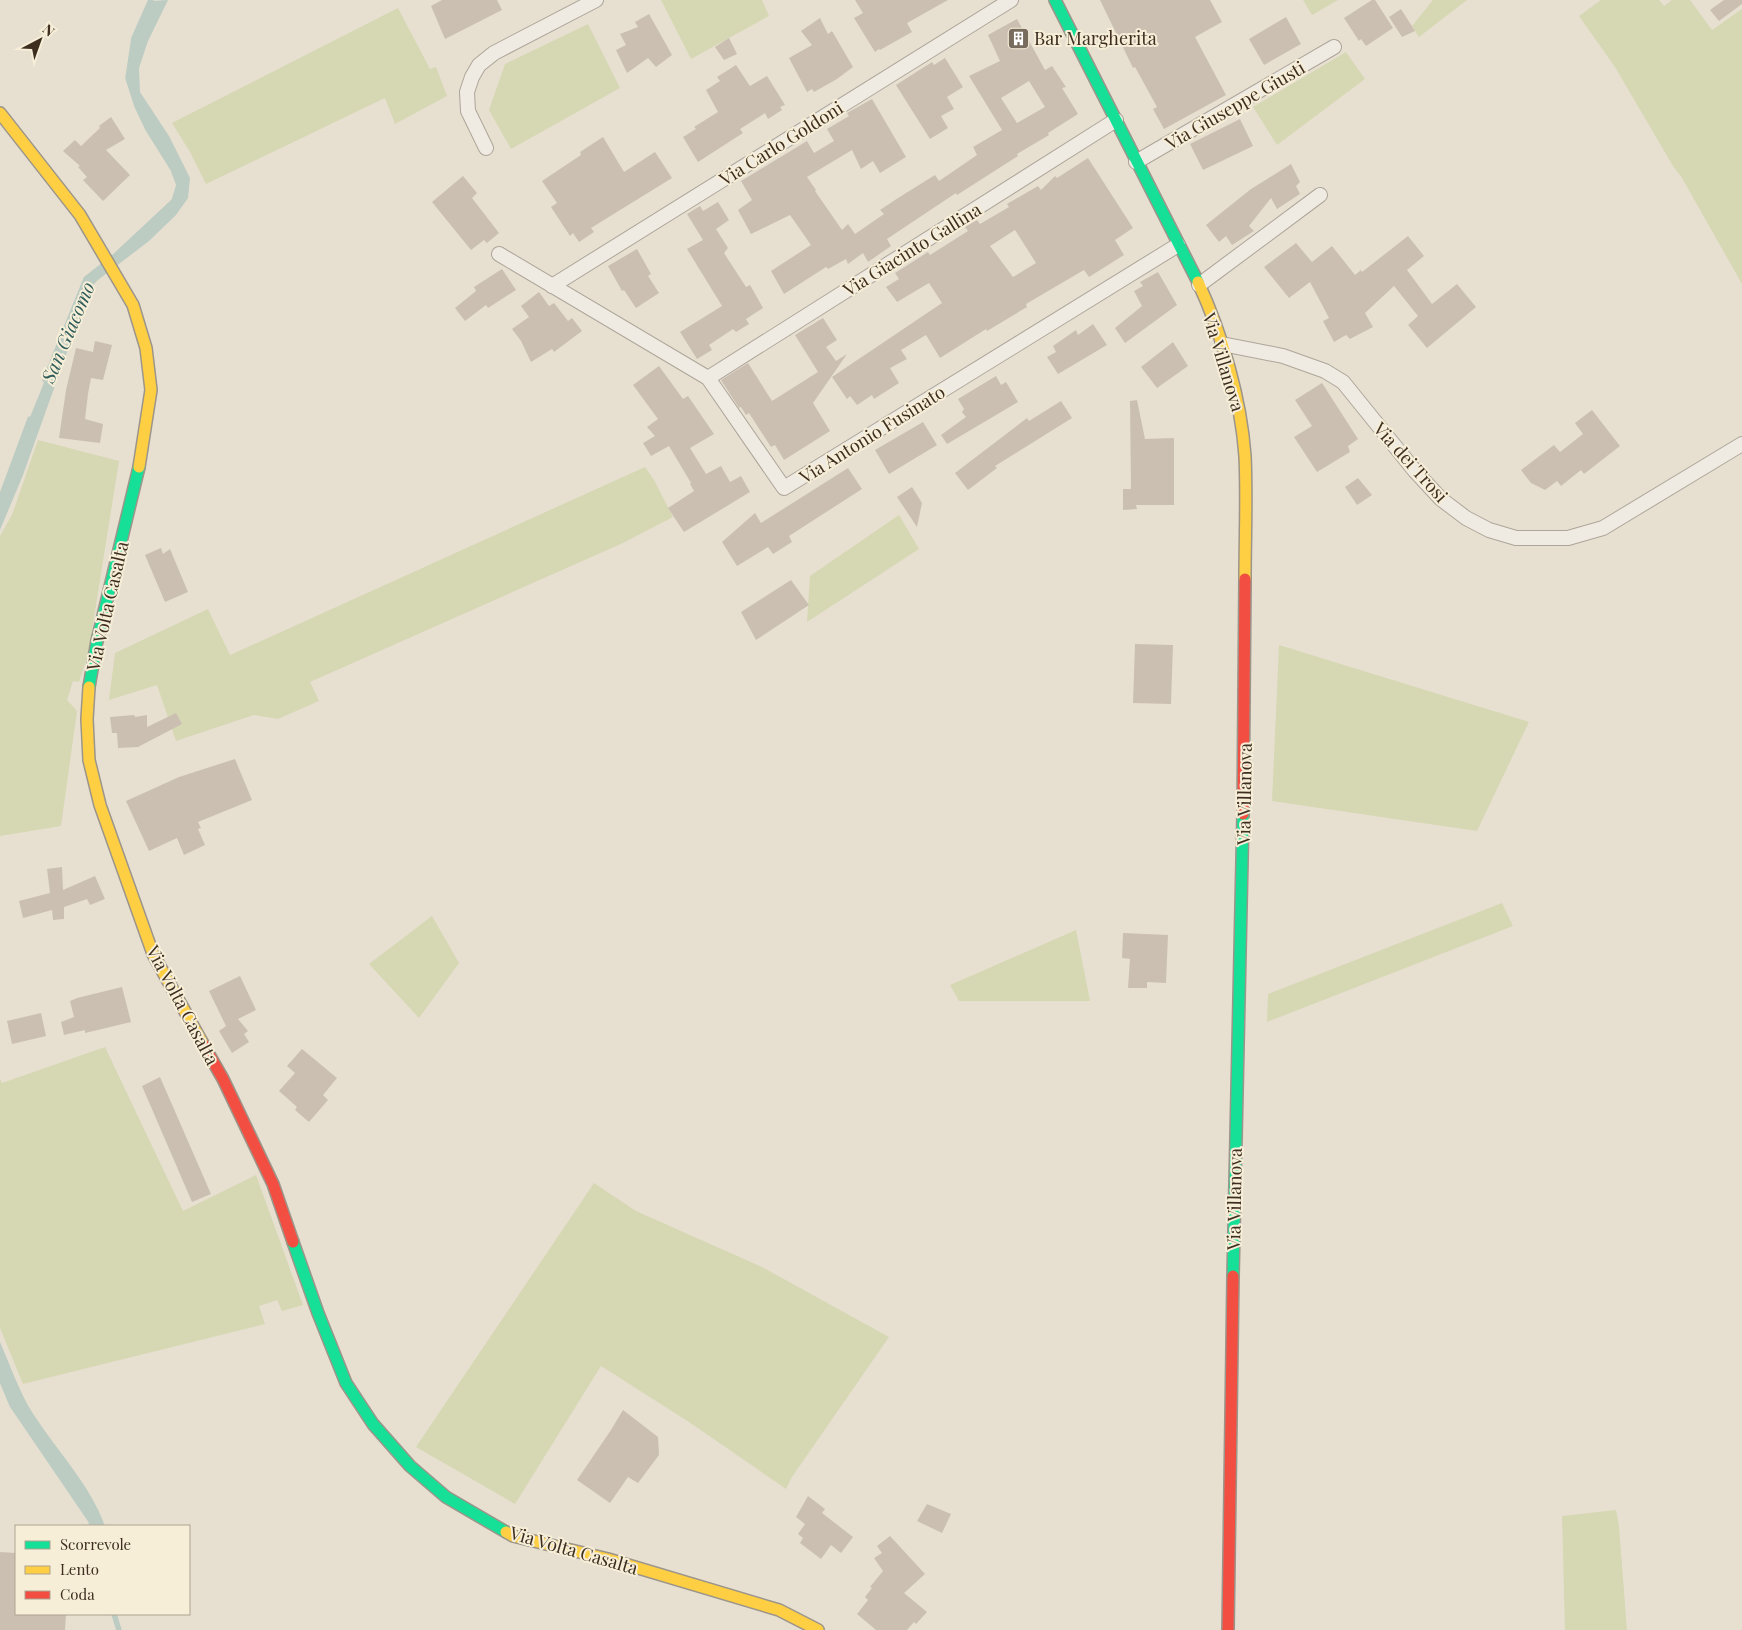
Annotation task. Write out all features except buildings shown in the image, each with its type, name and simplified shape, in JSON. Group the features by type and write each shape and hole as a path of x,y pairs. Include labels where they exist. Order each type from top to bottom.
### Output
{"street":[{"path":"486,148 468,111 467,92 472,77 479,65 494,53 596,0"},
{"name":"Via Carlo Goldoni","path":"552,286 1011,0"},
{"name":"Via Villanova","path":"1055,0 1199,285 1222,344 1239,405 1245,456 1245,736 1232,1291 1228,1630"},
{"name":"Via Giuseppe Giusti","path":"1136,162 1334,47"},
{"name":"Via Volta Casalta","path":"0,113 80,215 132,305 146,348 151,390 141,459 89,688 89,760 100,805 153,954 223,1079 273,1184 318,1313 346,1383 373,1424 410,1466 446,1497 513,1536 608,1560 779,1610 818,1630"},
{"name":"Via Giacinto Gallina","path":"708,378 1116,120"},
{"path":"1199,285 1320,195"},
{"name":"Via Antonio Fusinato","path":"498,254 708,378 784,488 1178,244"},
{"name":"Via dei Trosi","path":"1222,344 1283,356 1325,371 1342,382 1415,471 1441,499 1466,518 1489,530 1516,538 1568,538 1603,528 1742,444"}],"green space":[{"path":"661,0 762,0 769,16 691,59"},
{"path":"1303,0 1338,0 1312,15"},
{"path":"1433,0 1467,0 1419,37 1412,26"},
{"path":"1601,0 1659,0 1664,6 1672,0 1690,0 1712,30 1742,9 1742,284 1682,178 1673,166 1615,67 1579,16"},
{"path":"398,8 430,69 436,67 447,96 395,124 385,98 206,184 190,152 172,123"},
{"path":"588,24 620,88 511,149 489,110 505,64"},
{"path":"1346,52 1365,79 1277,145 1253,107"},
{"path":"38,440 119,461 88,655 79,682 73,681 67,700 77,711 61,826 0,836 0,536 12,515"},
{"path":"645,467 654,480 673,517 623,543 310,682 319,701 278,719 254,715 176,741 157,685 109,700 115,653 208,609 230,655"},
{"path":"899,515 919,549 807,622 810,576"},
{"path":"1279,645 1529,722 1477,831 1272,801"},
{"path":"1502,903 1513,926 1267,1022 1268,994"},
{"path":"432,916 459,963 419,1018 369,964"},
{"path":"1076,930 1090,1001 959,1001 950,985"},
{"path":"105,1047 183,1211 256,1175 303,1305 282,1311 277,1300 259,1306 265,1324 23,1384 0,1328 0,1079 2,1083"},
{"path":"594,1183 636,1211 762,1267 889,1337 792,1477 786,1489 689,1422 601,1366 515,1504 416,1447"},
{"path":"1616,1510 1619,1526 1627,1630 1565,1630 1562,1516"}],"water":[{"path":"168,0 148,41 139,68 140,92 169,136 190,178 188,198 176,215 149,241 90,288 23,475 0,530 0,500 24,432 86,279 114,257 174,201 179,184 173,169 148,129 137,106 128,78 134,38 151,1"},
{"path":"0,1342 27,1404 82,1481 105,1525 92,1525 91,1521 12,1405 0,1376"}],"waterway":[{"name":"San Giacomo","path":"45,380 86,279 114,257 174,201 179,185 173,169 148,129 137,106 128,78 134,38 151,0"},
{"name":"San Giacomo","path":"0,500 30,419"},
{"name":"San Giacomo","path":"0,1376 12,1405 91,1521 92,1525"},
{"name":"San Giacomo","path":"114,1615 119,1630"}],"traffic: fast":[{"path":"1055,0 1198,282"},
{"path":"89,687 97,641 139,467"},
{"path":"1233,1276 1243,814"},
{"path":"293,1242 318,1313 346,1383 373,1424 410,1466 446,1497 506,1532"}],"traffic: slow":[{"path":"0,113 80,215 133,305 146,348 151,390 139,467"},
{"path":"1198,282 1215,323 1229,367 1243,434 1246,471 1245,579"},
{"path":"89,687 87,719 89,760 100,805 153,954 203,1044"},
{"path":"506,1532 513,1536 608,1559 779,1610 818,1630"}],"traffic: jam":[{"path":"1243,814 1245,579"},
{"path":"203,1044 223,1079 273,1184 293,1242"},
{"path":"1228,1630 1233,1276"}],"place":[{"name":"Bar Margherita","path":"1018,38"}]}
